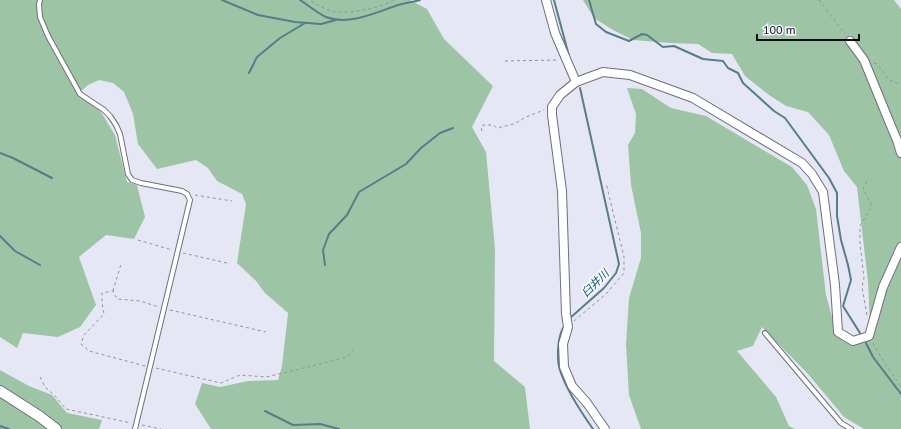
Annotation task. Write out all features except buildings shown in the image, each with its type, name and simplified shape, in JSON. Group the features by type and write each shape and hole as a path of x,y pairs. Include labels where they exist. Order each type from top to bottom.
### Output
{"street":[{"path":"546,0 556,33 576,82"},
{"path":"850,41 864,60 890,126 898,140 901,153"},
{"path":"605,429 572,386 564,367 563,344 568,327 566,314 562,192 552,107 560,95 576,82 604,72 630,75 693,98 802,163 812,174 823,192 835,285 838,332 853,341 869,336 883,287 901,247"},
{"path":"0,391 40,416 56,429"}],"lane":[{"path":"40,0 39,11 42,23 80,94 104,110 116,125 120,134 128,174 132,180 182,191 187,194 190,200 135,429"},
{"path":"765,333 841,424 851,429"}],"path":[{"path":"311,1 326,9 338,12 375,8 394,0"},
{"path":"819,0 850,41"},
{"path":"505,61 567,59"},
{"path":"864,60 877,64 888,79 901,85"},
{"path":"482,131 481,127 483,125 493,125 497,128 514,124 526,117 546,109 552,111"},
{"path":"867,316 862,287 864,278 860,226 872,206 863,189 868,178"},
{"path":"568,327 606,294 624,273 624,256 606,183"},
{"path":"190,200 194,195 232,201"},
{"path":"121,264 113,291 117,299 140,301 164,309 266,332"},
{"path":"113,291 102,293 104,314 84,335 81,344 89,351 150,367 221,383 240,375 266,376 316,365 347,357 354,349"},
{"path":"869,336 901,387"},
{"path":"40,377 45,387 66,409 160,429"}],"green space":[{"path":"0,0 410,0 427,9 444,39 493,86 472,127 486,152 495,249 494,361 525,387 530,429 211,429 195,404 202,383 220,387 248,381 278,380 282,366 288,313 265,293 256,281 237,263 246,204 242,194 217,181 208,168 196,160 157,169 138,144 133,114 124,92 113,83 99,80 88,85 78,94 101,112 115,135 127,182 137,185 145,217 134,239 106,235 79,257 96,305 80,327 58,337 23,333 17,348 0,337"},
{"path":"583,0 894,0 901,9 901,429 864,429 844,417 808,374 762,327 753,346 737,351 776,397 789,426 795,429 641,429 629,395 626,344 629,298 641,258 641,233 631,185 628,145 635,133 636,114 627,88 642,89 671,108 706,116 792,167 807,185 816,209 826,295 833,321 843,331 854,337 867,333 870,324 868,282 857,187 844,171 829,135 808,112 786,106 769,95 745,76 732,54 712,53 698,44 633,40 594,18"},
{"path":"0,370 29,386 52,395 67,413 102,420 99,429 0,429"}],"waterway":[{"path":"222,0 258,15 295,22 321,24 336,20"},
{"path":"300,0 326,17 344,20 363,17 398,5 420,0"},
{"name":"臼井川","path":"554,0 569,56"},
{"path":"589,0 596,24 606,32 629,41 642,34 647,35 663,47 674,46 703,59 723,61 728,68 738,73 743,83 774,111 785,118 829,178 837,193 837,216 841,240 851,280 843,306 860,333"},
{"path":"249,73 257,57 280,38 305,23"},
{"name":"臼井川","path":"570,318 604,288 616,273 619,264 580,88"},
{"path":"325,265 323,250 329,234 347,215 359,192 406,164 421,148 440,133 453,128"},
{"path":"0,153 52,178"},
{"path":"0,236 15,251 40,265"},
{"name":"臼井川","path":"565,325 560,335 558,348 559,368 571,395 593,429"},
{"path":"866,343 873,357 901,394"},
{"path":"265,411 293,425 320,424 339,429"},
{"path":"0,426 9,429"}]}
